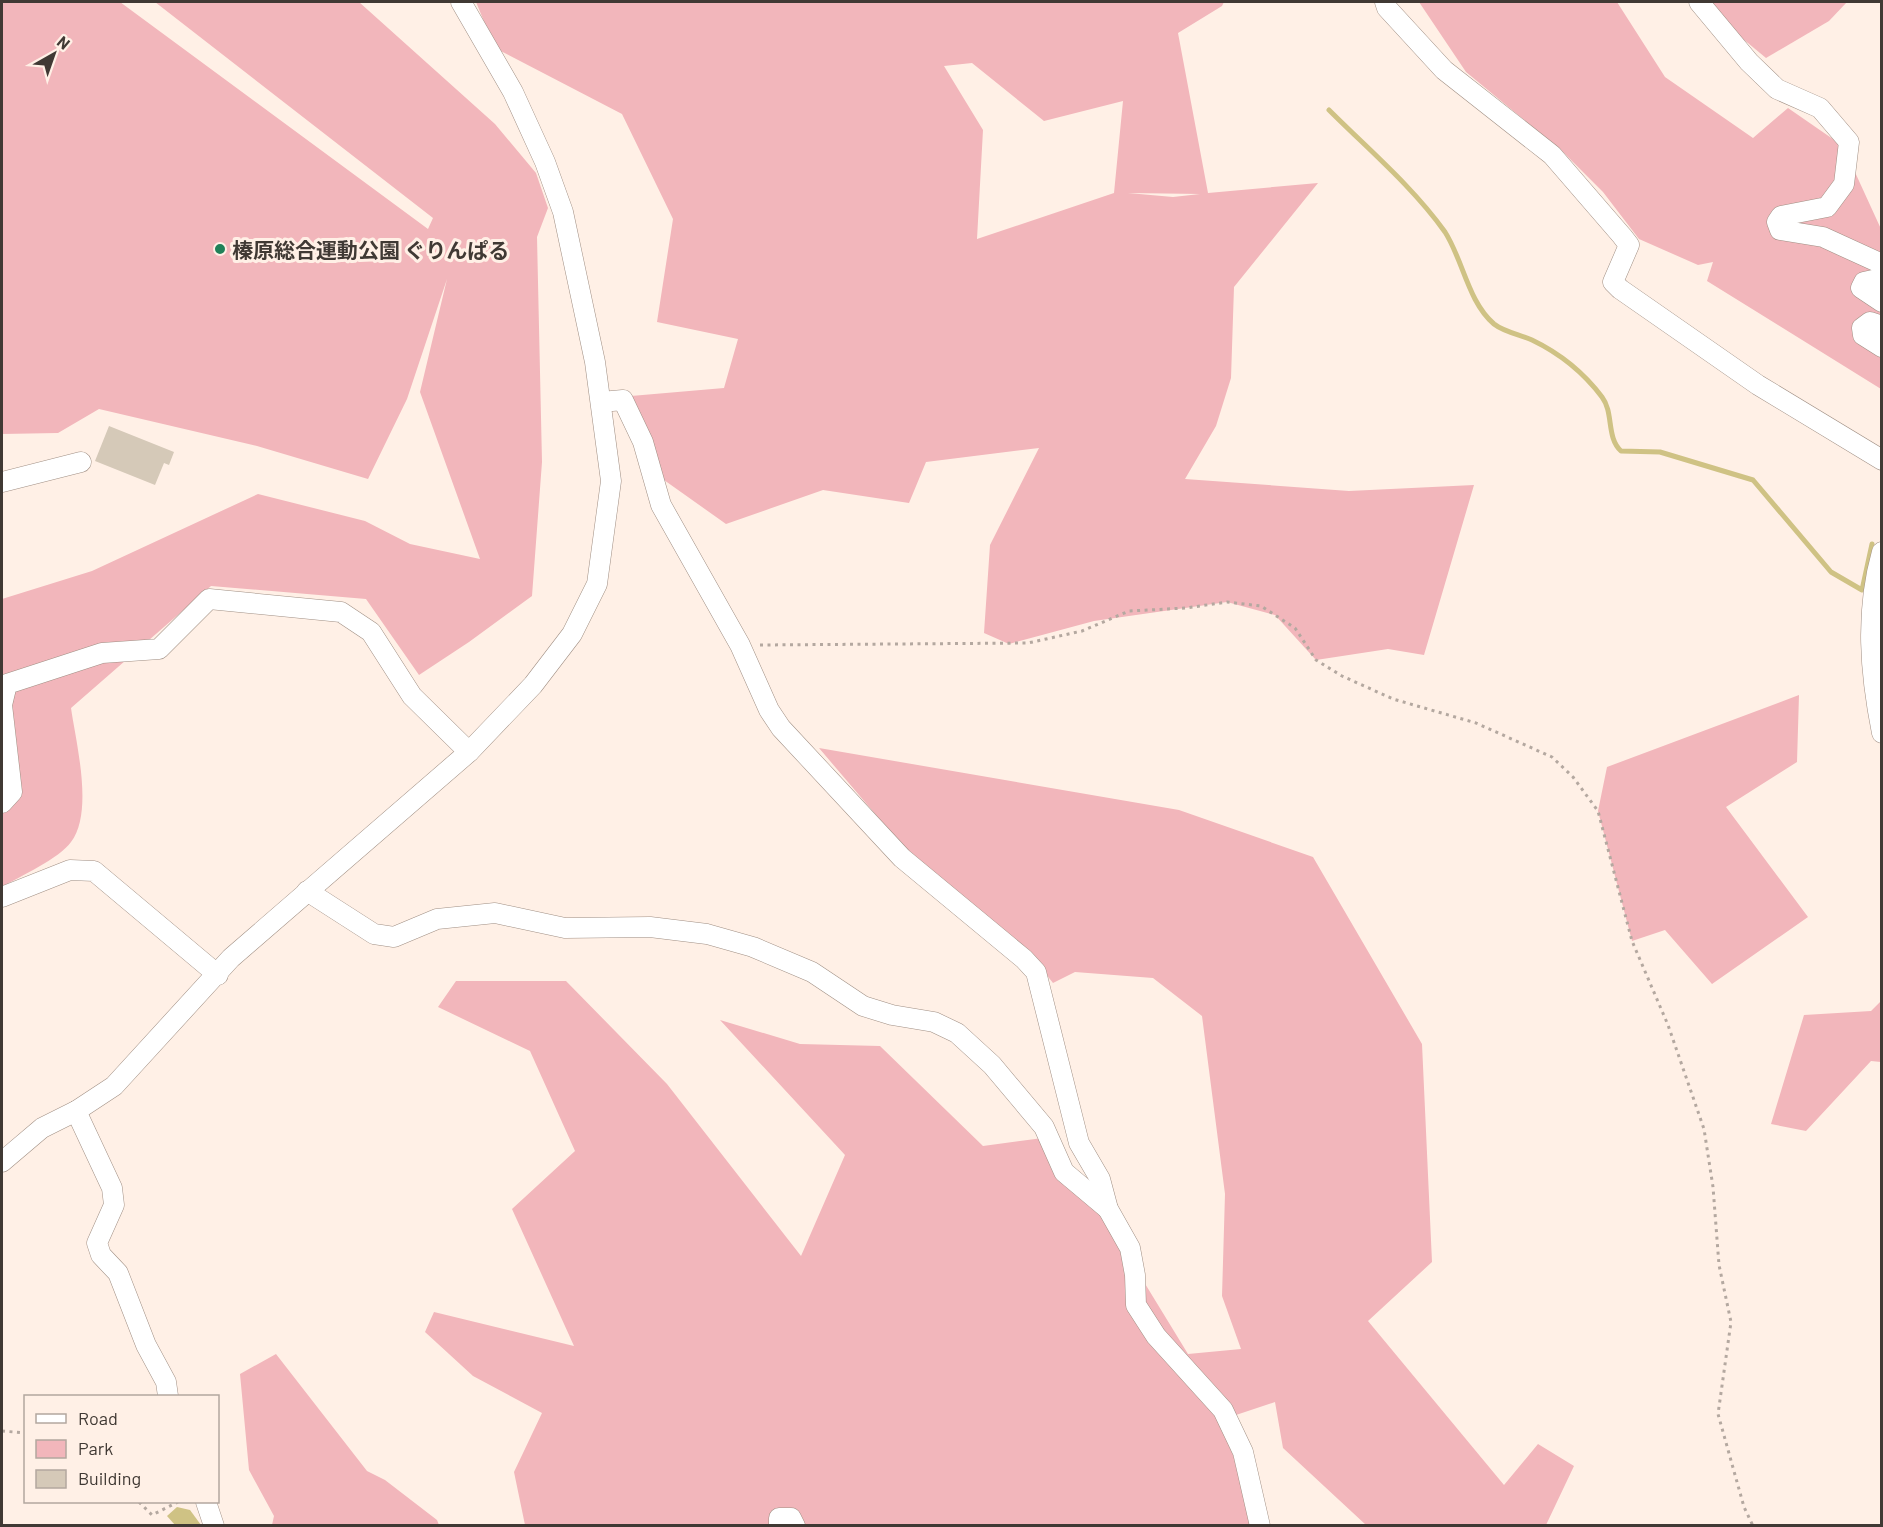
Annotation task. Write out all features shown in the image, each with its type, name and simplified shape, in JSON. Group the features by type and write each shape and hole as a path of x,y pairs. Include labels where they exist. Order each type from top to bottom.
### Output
{"street":[{"path":"2,1162 42,1128 76,1111 114,1086 218,975 231,958 469,752 533,685 572,634 597,584 611,481 601,402 563,212 513,92 461,2"},
{"path":"1385,2 1444,70 1552,155 1623,236 1629,245 1613,282 1620,289 1758,385 1881,460"},
{"path":"1699,2 1749,62 1777,88 1820,108 1849,142 1844,184 1833,200 1827,207 1818,210 1781,216 1777,222 1780,230 1823,237 1881,264"},
{"path":"1881,278 1864,282 1861,288 1881,302"},
{"path":"1881,326 1870,322 1862,328 1863,335 1881,346"},
{"path":"601,402 624,400 643,442 661,505 740,645 769,710 811,761 902,858 1024,959 1036,972 1080,1143 1100,1179 1108,1209 1130,1248 1135,1275 1136,1305 1156,1336 1223,1410 1243,1452 1260,1526"},
{"path":"2,482 81,462"},
{"path":"1881,552 1872,586 1877,645 1874,693 1881,733"},
{"path":"2,803 12,792 2,705 7,684 102,653 159,649 209,599 341,612 371,632 412,696 469,752"},
{"path":"2,897 70,870 94,871 218,975"},
{"path":"307,891 374,934 394,937 437,919 495,913 564,928 650,927 707,934 753,947 812,972 863,1006 892,1015 934,1022 957,1033 992,1065 1044,1127 1064,1172 1108,1209"},
{"path":"76,1111 112,1188 114,1205 97,1243 101,1256 118,1273 146,1345 166,1382 168,1395"},
{"path":"206,1503 214,1526"},
{"path":"779,1526 779,1518 791,1518 795,1526"}],"path":[{"path":"740,645 1028,643 1082,631 1129,611 1186,608 1227,602 1261,606 1295,628 1316,660 1342,676 1393,699 1476,723 1552,757 1573,777 1598,811 1632,941 1668,1025 1704,1129 1713,1187 1719,1265 1731,1322 1718,1414 1744,1507 1753,1526"},
{"path":"2,1431 24,1433"},
{"path":"141,1503 152,1515 176,1503"}],"green space":[{"path":"2,2 120,2 428,229 433,218 155,2 359,2 495,124 536,173 548,208 537,237 542,462 532,596 419,675 366,599 211,586 71,708 82,777 78,829 66,848 39,867 2,887 2,599 92,571 258,494 365,521 410,544 480,559 420,392 447,279 407,399 368,479 257,446 99,409 58,433 2,434"},
{"path":"476,2 1224,2 1222,6 1178,33 1208,193 1318,183 1234,287 1231,378 1216,426 1185,479 1349,491 1474,485 1424,655 1388,649 1316,660 1275,615 1227,602 1094,621 1009,644 984,633 990,545 1039,448 926,462 909,503 823,490 726,524 664,480 631,396 724,388 738,339 657,322 673,219 622,114 495,48","holes":["972,63 1044,121 1123,101 1114,193 977,239 983,130 944,66","1129,193 1200,194 1173,197"]},
{"path":"1419,2 1617,2 1665,77 1753,138 1788,108 1843,146 1881,229 1881,389 1707,281 1713,262 1698,265 1639,239 1603,192 1562,151 1466,72"},
{"path":"1708,2 1847,2 1829,21 1766,58 1731,29"},
{"path":"1799,695 1797,762 1726,807 1808,917 1712,984 1665,930 1632,941 1598,811 1607,767"},
{"path":"819,748 1179,810 1313,857 1422,1044 1432,1262 1368,1321 1504,1485 1538,1444 1574,1466 1546,1525 1366,1525 1283,1448 1275,1402 1221,1420 1257,1525 525,1525 514,1472 542,1413 473,1376 425,1332 434,1312 574,1346 512,1209 575,1151 530,1051 438,1007 456,981 566,981 667,1084 801,1256 845,1155 720,1020 800,1044 880,1046 983,1146 1043,1138 1103,1215 1188,1354 1241,1349 1222,1296 1225,1194 1202,1016 1153,978 1075,972 1053,983 1034,959 899,842"},
{"path":"1881,1001 1881,1062 1871,1061 1806,1131 1771,1124 1804,1015 1871,1011"},
{"path":"276,1354 367,1471 385,1480 437,1520 439,1525 272,1525 274,1516 249,1470 240,1374"}],"shaded area":[{"path":"177,1507 190,1510 201,1525 175,1525 167,1516"}],"building":[{"path":"109,426 174,452 169,465 164,463 155,485 95,461"}],"waterway":[{"path":"1329,110 1405,184 1445,232 1472,293 1485,315 1498,327 1532,340 1552,351 1570,364 1595,388 1606,403 1613,439 1621,451 1660,452 1753,480 1831,572 1862,590 1872,544"}],"place":[{"name":"榛原総合運動公園 ぐりんぱる","path":"220,249"}]}
